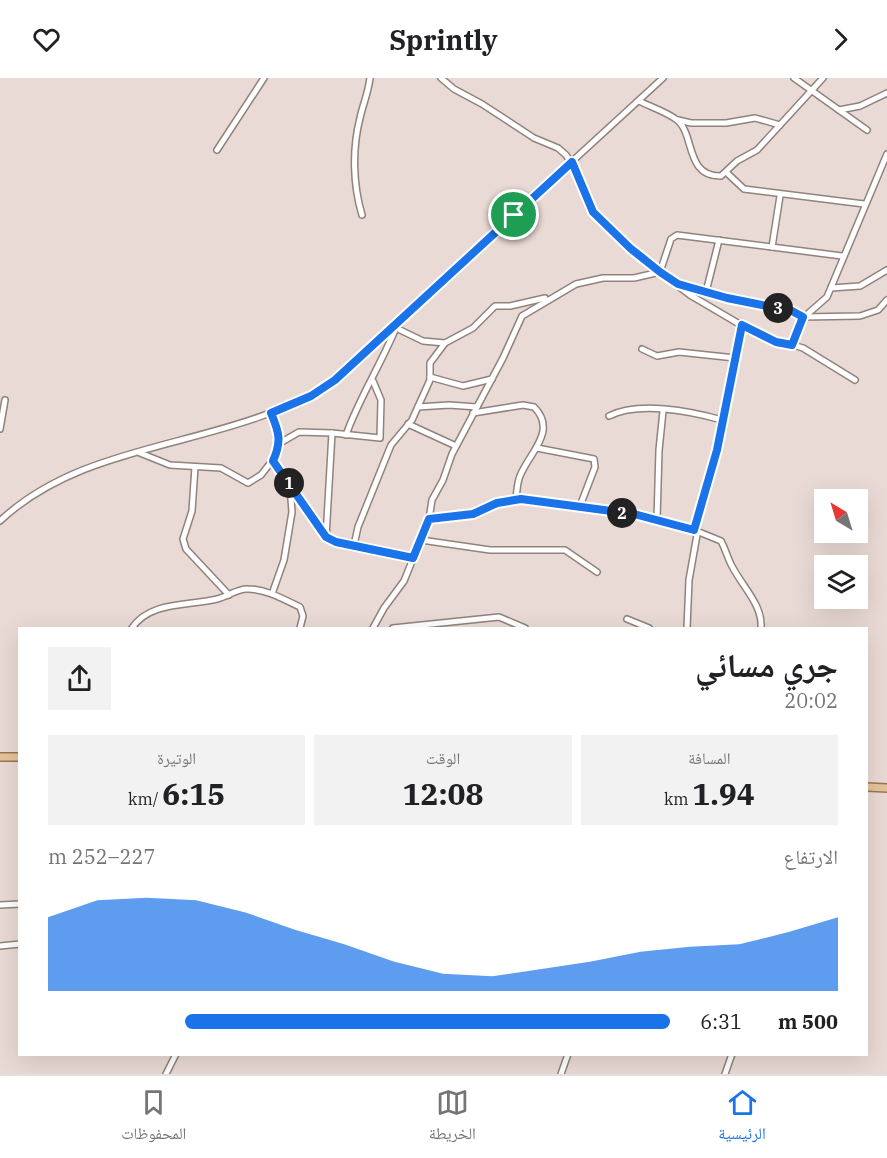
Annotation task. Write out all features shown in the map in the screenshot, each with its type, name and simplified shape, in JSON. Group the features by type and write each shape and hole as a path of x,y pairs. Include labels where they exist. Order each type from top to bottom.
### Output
{"main road":[{"path":"0,757 18,757"},
{"path":"868,787 887,788"}],"street":[{"path":"217,150 264,78"},
{"path":"362,215 355,192 355,157 359,122 366,105 370,78"},
{"path":"441,78 454,89 482,104 534,138 561,150 572,162 593,212 630,248 696,299 776,342 803,348 855,380"},
{"path":"0,521 19,503 75,473 271,413 311,396 335,380 663,78"},
{"path":"794,78 867,130"},
{"path":"676,119 684,131 693,159 707,173 715,176 727,172 737,161 757,150 824,78"},
{"path":"839,110 860,106 887,93"},
{"path":"639,101 676,119 692,123 726,123 755,118 780,125"},
{"path":"792,345 803,317 820,306 831,288 842,256 887,154"},
{"path":"727,172 744,189 780,196 864,204"},
{"path":"772,247 780,196"},
{"path":"660,272 673,237 719,240 842,256"},
{"path":"706,292 719,240"},
{"path":"831,288 860,286 887,270"},
{"path":"374,627 404,580 429,519 432,500 456,446 493,379 519,320 563,289 589,280 634,278 660,272"},
{"path":"678,284 792,311 803,317 860,316 878,310 887,300"},
{"path":"354,545 358,527 391,445 418,407 430,377 430,363 445,342 473,328 495,306 510,306 548,298"},
{"path":"346,435 353,416 373,381 399,320"},
{"path":"687,627 689,580 697,535 694,530 717,450 742,325"},
{"path":"396,328 404,329 423,341 445,342"},
{"path":"642,350 657,356 679,352 735,358"},
{"path":"430,377 463,386 493,379"},
{"path":"373,381 381,400 380,438"},
{"path":"0,429 5,400"},
{"path":"418,407 449,405 475,410 523,405 534,407 543,419 543,433 537,448 520,474 516,499"},
{"path":"609,416 630,408 696,413 722,420"},
{"path":"657,520 659,450 663,411"},
{"path":"140,453 170,465 221,468 248,483 261,475 273,461 280,443 280,434 271,413"},
{"path":"408,424 456,446"},
{"path":"280,443 299,432 380,438 391,445"},
{"path":"326,537 332,433"},
{"path":"537,448 594,459 595,467 580,506"},
{"path":"273,461 326,537 413,558"},
{"path":"195,467 192,511 183,539 186,549 229,595"},
{"path":"272,594 284,560 290,528 292,512 290,486"},
{"path":"429,519 473,514 497,503 516,499 580,506 657,520 694,530 721,542 731,565 744,582 761,616 761,627"},
{"path":"421,540 490,550 565,550 597,572"},
{"path":"133,627 146,615 159,610 229,595 244,588 272,594 303,611 300,627"},
{"path":"403,627 499,617 523,627"},
{"path":"627,619 639,627"},
{"path":"0,905 18,904"},
{"path":"0,946 18,944"},
{"path":"166,1074 175,1056"},
{"path":"561,1074 567,1056"},
{"path":"725,1074 731,1056"}],"route":[{"path":"572,162 580,178 585,198 593,212 630,248 660,272 678,284 727,298 792,311 803,317 792,345 758,335 742,325 717,450 694,530 634,514 521,499 497,503 473,514 429,519 413,558 379,549 336,542 326,537 273,461 280,443 280,434 271,413 311,396 335,380 514,215 572,162"}]}
